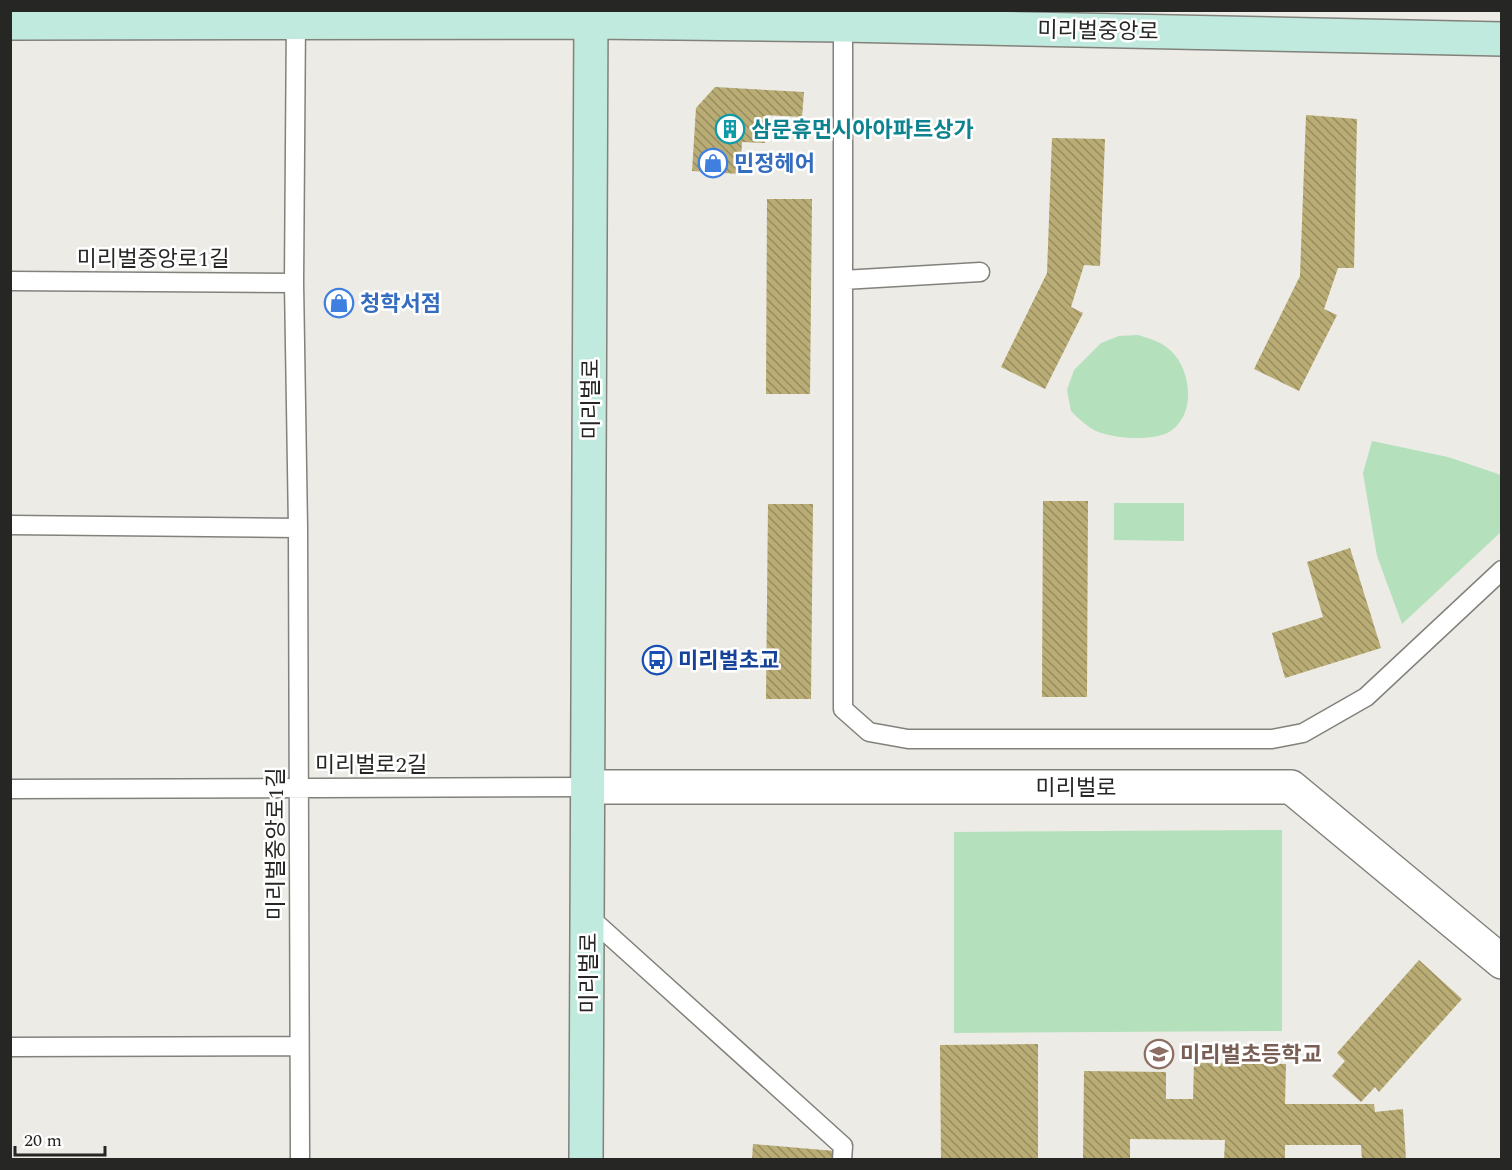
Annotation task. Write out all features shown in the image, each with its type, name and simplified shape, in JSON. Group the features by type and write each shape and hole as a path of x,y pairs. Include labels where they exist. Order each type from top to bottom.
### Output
{"street":[{"name":"미리벌중앙로","path":"10,23 296,17 591,16 843,25 1502,39"},
{"name":"미리벌로","path":"586,1160 591,16"},
{"name":"미리벌로","path":"588,787 1291,787 1502,962"}],"lane":[{"name":"미리벌중앙로1길","path":"296,17 294,284 298,528 300,1160"},
{"path":"843,25 843,709 869,732 908,739 1272,739 1303,733 1366,697 1502,570"},
{"path":"843,280 980,272"},
{"name":"미리벌중앙로1길","path":"10,281 294,284"},
{"path":"10,525 298,528"},
{"name":"미리벌로2길","path":"10,789 588,787"},
{"path":"588,916 843,1146 842,1160"},
{"path":"10,1047 299,1046"}],"green space":[{"path":"1138,335 1164,345 1178,359 1188,391 1185,413 1172,430 1156,436 1135,438 1113,436 1096,431 1071,411 1067,390 1074,370 1101,343 1119,336"},
{"path":"1372,441 1448,457 1501,475 1501,532 1402,624 1377,556 1363,473"},
{"path":"1114,503 1184,503 1184,541 1114,540"},
{"path":"1282,830 1282,1031 954,1033 954,832"}],"building":[{"name":"삼문휴먼시아아파트상가","path":"715,87 804,92 802,117 766,115 765,143 742,142 740,174 692,171 696,108"},
{"path":"1306,115 1357,119 1354,268 1338,268 1324,309 1337,315 1299,391 1254,369 1300,276"},
{"path":"1052,138 1105,139 1100,266 1084,265 1071,307 1083,313 1045,389 1001,367 1047,273"},
{"path":"767,199 812,199 810,394 766,394"},
{"path":"1043,501 1088,501 1087,697 1042,697"},
{"path":"768,504 813,504 811,699 766,699"},
{"path":"1350,548 1381,648 1285,678 1272,633 1323,617 1307,562"},
{"path":"1419,960 1462,999 1379,1092 1375,1087 1361,1102 1332,1076 1345,1061 1337,1053"},
{"path":"1038,1044 1038,1160 941,1160 940,1045"},
{"path":"1194,1063 1286,1064 1285,1104 1374,1104 1375,1112 1403,1109 1406,1160 1362,1160 1361,1145 1285,1145 1285,1160 1224,1160 1225,1140 1130,1139 1130,1160 1083,1160 1084,1071 1166,1072 1166,1099 1193,1099"},
{"path":"753,1144 835,1151 834,1160 752,1160"}],"place":[{"name":"삼문휴먼시아아파트상가","path":"730,129"},
{"name":"민정헤어","path":"713,163"},
{"name":"청학서점","path":"339,303"},
{"name":"미리벌초교","path":"657,660"},
{"name":"미리벌초등학교","path":"1159,1054"}]}
